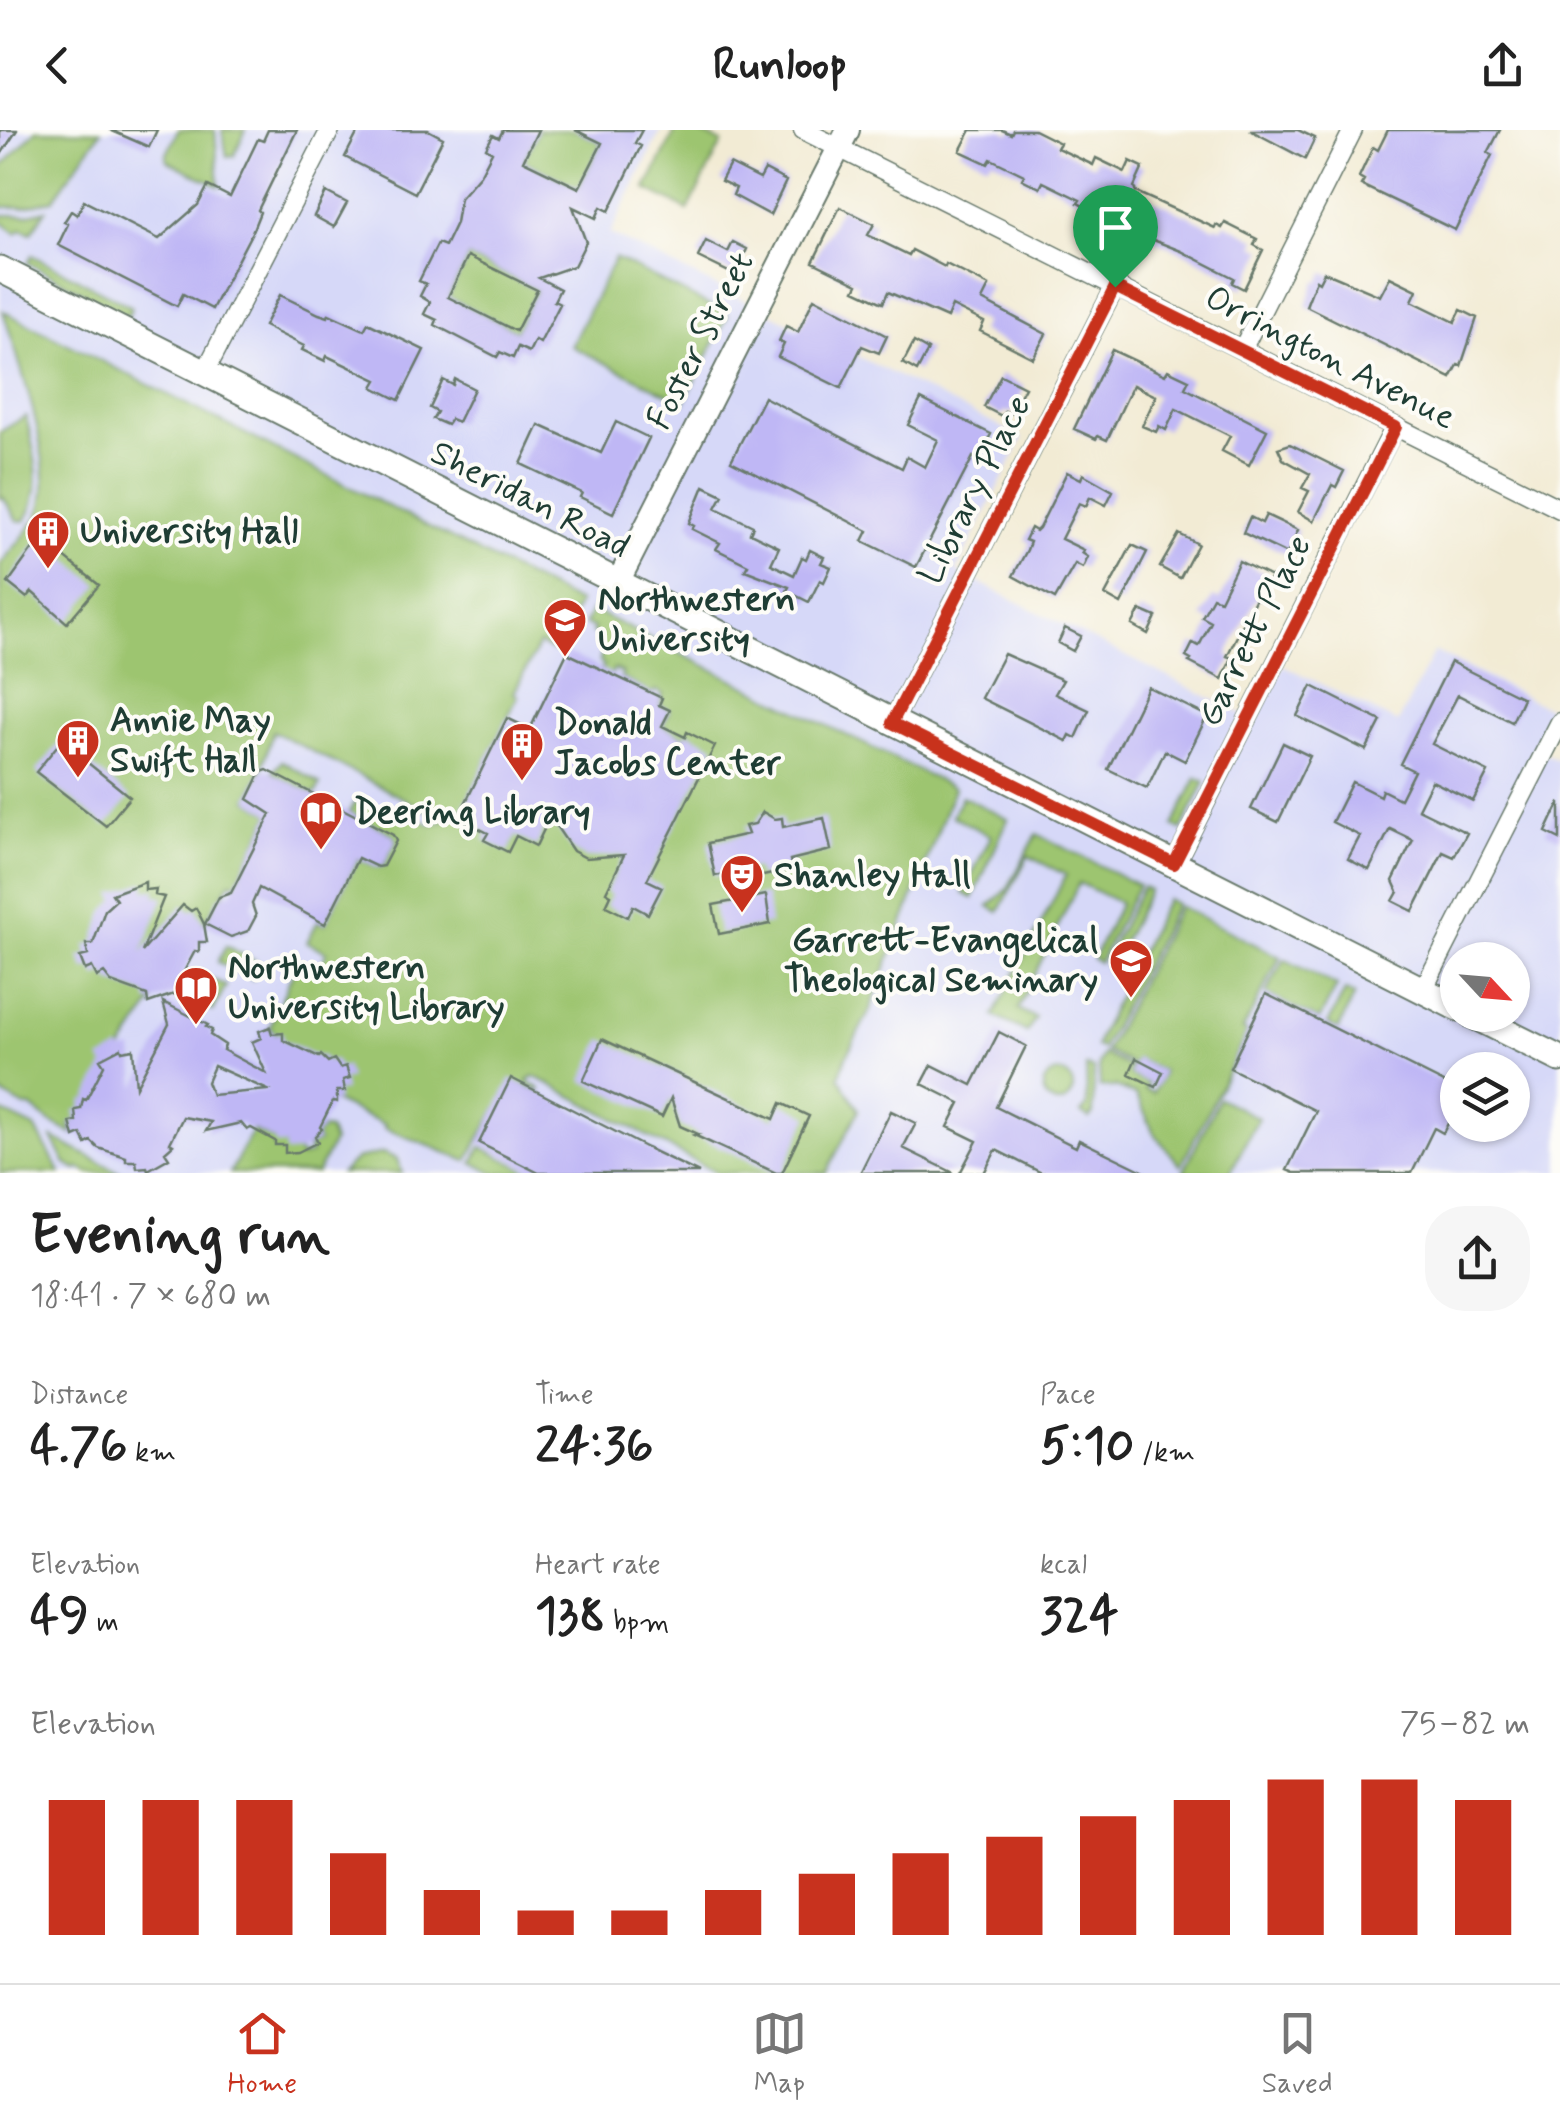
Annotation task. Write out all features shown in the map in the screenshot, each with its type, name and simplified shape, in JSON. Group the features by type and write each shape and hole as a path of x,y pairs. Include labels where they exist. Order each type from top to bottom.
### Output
{"main road":[{"name":"Sheridan Road","path":"0,269 1440,999"},
{"path":"1506,1032 1560,1059"}],"street":[{"path":"204,374 330,130"},
{"name":"Orrington Avenue","path":"802,130 843,139 1115,287 1560,509"},
{"path":"1242,350 1353,130"},
{"name":"Foster Street","path":"617,584 843,139"},
{"name":"Library Place","path":"892,723 1115,287"},
{"name":"Garrett Place","path":"1174,864 1396,427"},
{"path":"1423,990 1560,722"}],"shaded area":[{"name":"Northwestern University","path":"0,130 661,130 610,234 1023,438 956,571 1254,720 1283,665 1398,723 1434,651 1557,712 1538,750 1560,761 1560,1173 0,1173"}],"green space":[{"path":"36,130 101,131 53,200 23,207 0,207 0,169"},
{"path":"178,130 215,130 219,186 168,161 166,156"},
{"path":"222,130 246,130 234,156 227,157"},
{"path":"538,130 575,130 602,143 579,188 523,161"},
{"path":"676,130 695,130 722,143 688,210 646,189"},
{"path":"46,210 31,233 21,229 16,233 0,221 0,215"},
{"path":"32,255 132,307 128,316 28,263"},
{"path":"468,256 537,290 516,331 448,297"},
{"path":"615,258 728,315 684,402 571,346"},
{"path":"3,311 579,603 554,651 539,644 460,816 695,737 688,733 685,737 662,726 670,711 659,705 663,694 655,690 652,694 621,678 623,673 614,669 608,681 598,676 604,665 600,662 603,646 596,643 599,636 592,633 594,628 585,624 592,610 954,788 870,1010 839,1077 859,1110 826,1173 717,1173 534,1076 528,1081 539,1092 523,1085 497,1108 467,1161 384,1128 385,1125 333,1101 270,1027 298,960 318,969 327,952 307,942 318,921 325,924 358,858 383,866 396,841 393,835 349,812 355,802 407,818 409,814 431,825 445,820 273,731 248,799 271,814 238,880 244,887 231,881 76,1121 70,1124 73,1134 0,1093 0,565 38,515 44,471 34,414"},
{"path":"26,416 37,483 25,521 17,520 0,498 0,432"},
{"path":"282,761 320,784 315,795 272,773"},
{"path":"1197,778 1205,782 1181,830 1173,826"},
{"path":"962,796 1008,819 973,898 963,893 991,836 952,816"},
{"path":"1037,834 1138,885 1099,962 1093,959 1120,903 1079,883 1018,1009 1035,1018 1027,1032 994,1016 1066,875 1028,856 999,912 989,906 1007,890"},
{"path":"1142,887 1149,890 1113,962 1106,966 1105,960"},
{"path":"1167,899 1176,904 1102,1049 1096,1046 1103,1028"},
{"path":"1179,906 1280,957 1181,1166 1154,1133 1136,1095 1116,1087 1100,1087 1099,1064 1104,1054 1131,1068 1129,1074 1148,1083 1145,1090 1153,1093 1163,1072 1137,1059 1133,1065 1106,1051"},
{"path":"226,946 261,964 253,979 218,962"},
{"path":"1284,959 1337,986 1319,1020 1266,994"},
{"path":"212,979 226,986 213,1011 200,1004"},
{"path":"1345,991 1354,995 1338,1030 1328,1024"},
{"path":"1086,1067 1094,1069 1093,1114 1089,1118 1081,1113 1087,1106"},
{"path":"1058,1073 1069,1077 1073,1088 1069,1099 1058,1103 1047,1099 1043,1088 1047,1077"},
{"path":"1219,1098 1258,1118 1230,1173 1183,1173"},
{"path":"0,1111 35,1128 61,1173 0,1173"},
{"path":"322,1129 329,1130 333,1142 317,1173 230,1173 253,1130 298,1150 300,1157 311,1154 308,1147 318,1142 315,1136"},
{"path":"52,1138 121,1173 77,1170 66,1164"},
{"path":"481,1147 532,1173 496,1173 473,1163"},
{"path":"383,1153 397,1159 402,1173 341,1173 356,1159"}],"building":[{"path":"0,130 17,130 0,156"},
{"path":"110,130 157,130 149,147"},
{"path":"268,130 297,130 258,210 252,232 212,309 183,294 177,306 58,245 68,224 64,222 71,211 77,215 84,201 159,239 198,205 208,186 230,197 258,139 263,141"},
{"path":"359,130 428,130 443,138 415,193 345,157"},
{"path":"503,130 538,130 523,161 579,188 602,143 575,130 642,130 635,143 641,146 609,211 601,207 596,218 573,207 586,242 574,266 539,278 560,289 554,301 560,304 540,343 535,340 529,352 518,347 513,358 500,352 497,357 435,325 437,320 424,314 430,302 420,296 426,284 419,281 438,243 445,246 456,223 460,198 480,175 492,152 486,148 493,135 499,138","holes":["468,256 537,290 516,331 448,297"]},
{"path":"971,130 1002,130 1011,134 1013,130 1034,130 1060,143 1057,148 1093,165 1096,158 1125,172 1130,161 1143,167 1134,187 1136,192 1215,228 1222,228 1225,223 1257,239 1254,245 1263,250 1244,289 1232,283 1234,278 1181,251 1151,239 1149,243 1121,229 1078,203 1080,200 1043,182 1040,188 1022,179 1024,175 991,159 988,164 960,151"},
{"path":"1250,130 1298,130 1315,138 1305,159"},
{"path":"1388,130 1500,130 1455,230 1361,185 1364,180 1359,177 1373,147 1378,150"},
{"path":"730,164 760,179 765,170 786,181 770,215 733,195 736,188 721,181"},
{"path":"326,192 347,203 334,227 314,216"},
{"path":"840,207 874,224 868,235 909,255 912,250 945,267 946,264 989,286 982,300 1046,334 1033,358 980,331 984,322 952,306 947,318 888,292 883,303 855,290 858,284 813,262"},
{"path":"706,241 728,252 733,242 747,249 735,275 698,257"},
{"path":"1324,272 1380,296 1390,277 1417,290 1412,301 1455,322 1461,310 1477,318 1461,366 1451,378 1306,306 1316,280 1319,282"},
{"path":"280,295 364,330 368,323 424,350 399,400 373,387 377,380 327,356 325,361 264,326"},
{"path":"814,298 887,336 879,353 862,346 841,388 778,357 784,344 779,341 786,326 798,332"},
{"path":"914,342 928,350 917,371 903,363"},
{"path":"1112,350 1165,375 1168,370 1189,380 1185,388 1267,430 1249,465 1222,451 1230,436 1176,409 1166,430 1159,426 1156,432 1142,426 1156,396 1133,385 1107,440 1074,429"},
{"path":"1001,375 1025,387 1010,414 1005,411 1002,416 984,407"},
{"path":"455,379 474,389 458,422 451,419 447,425 433,419 437,412 430,408 443,380 453,385"},
{"path":"764,397 902,468 907,457 925,467 938,440 908,425 921,399 991,434 978,460 973,457 916,567 863,541 868,531 731,461"},
{"path":"616,422 649,438 613,513 580,497 582,493 521,464 539,425 601,453"},
{"path":"1290,444 1344,471 1336,487 1332,485 1314,521 1298,512 1309,491 1302,488 1310,474 1283,459 1278,448"},
{"path":"1067,472 1081,479 1083,474 1113,491 1106,505 1090,497 1086,506 1079,503 1061,539 1084,550 1082,553 1088,557 1083,568 1075,564 1055,599 1013,576 1030,542 1025,540 1031,528 1039,528"},
{"path":"704,486 723,495 716,508 753,526 750,533 779,547 771,564 794,575 810,550 824,557 821,563 831,567 809,602 787,591 789,587 745,570 748,565 716,549 720,543 692,529 694,526 689,523"},
{"path":"1266,515 1298,530 1287,554 1243,533 1250,517 1262,523"},
{"name":"University Hall","path":"44,533 62,548 58,552 99,585 67,623 32,592 27,598 8,583"},
{"path":"1179,534 1198,544 1180,578 1160,567"},
{"path":"1132,545 1147,552 1121,604 1105,595"},
{"path":"1239,561 1271,577 1227,656 1232,658 1222,679 1186,657 1193,643 1199,646 1211,622 1202,617 1213,597 1220,600"},
{"path":"1140,610 1156,617 1148,634 1132,625"},
{"path":"1065,628 1081,636 1073,651 1058,643"},
{"name":"Donald Jacobs Center","path":"567,653 662,698 659,705 670,710 662,726 685,737 687,732 715,746 647,880 662,887 648,914 633,906 628,917 606,906 611,895 606,892 624,855 586,858 573,851 550,817 536,846 516,836 508,852 484,840 488,833 458,818 507,718 530,729"},
{"path":"1004,654 1063,680 1055,694 1089,710 1076,738 1070,735 1067,741 981,698"},
{"path":"1451,662 1523,698 1512,722 1458,695 1432,744 1488,772 1473,801 1432,781 1418,809 1467,833 1454,857 1443,852 1413,911 1393,901 1398,892 1393,881 1413,840 1390,829 1369,870 1348,859 1360,836 1332,822 1352,782 1380,796 1382,790 1400,799 1414,771 1400,764"},
{"path":"1312,686 1381,721 1366,750 1297,716"},
{"path":"1148,687 1207,716 1185,761 1165,751 1147,788 1108,769"},
{"name":"Annie May Swift Hall","path":"61,741 130,797 106,826 36,772"},
{"path":"1283,743 1310,756 1278,822 1251,809"},
{"name":"Deering Library","path":"267,770 393,835 396,841 383,866 358,858 325,924 259,888 252,904 256,916 248,931 231,937 205,924 219,897 231,893 271,814 248,799 261,772"},
{"path":"1560,802 1560,839 1546,832"},
{"path":"763,812 775,819 782,818 783,827 824,818 831,850 790,860 792,870 758,877 756,868 715,876 708,843 748,834 745,826 755,824"},
{"path":"145,882 145,890 156,889 155,895 164,897 142,952 183,905 191,911 196,908 207,942 199,942 199,952 195,951 181,977 184,979 176,985 180,992 148,1003 147,995 111,982 104,973 97,977 92,967 85,970 80,957 88,955 86,944 93,944 105,910 116,900 112,894"},
{"name":"Shanley Hall","path":"766,895 770,924 719,934 713,905"},
{"path":"1266,994 1440,1081 1440,1131 1434,1128 1412,1173 1294,1173 1287,1170 1316,1111 1230,1068"},
{"name":"Northwestern University Library","path":"163,1002 208,1025 210,1035 225,1045 223,1050 266,1073 252,1042 261,1038 259,1031 270,1027 272,1034 283,1033 283,1040 321,1055 328,1062 334,1059 340,1068 346,1066 350,1078 343,1080 345,1091 337,1091 337,1102 333,1101 322,1129 315,1136 318,1142 298,1152 285,1153 285,1145 275,1145 275,1141 251,1128 247,1130 241,1123 206,1131 211,1122 183,1117 170,1143 173,1145 165,1152 169,1158 148,1170 137,1168 136,1161 126,1161 126,1157 98,1148 91,1141 86,1144 81,1134 74,1137 70,1122 76,1121 75,1110 81,1109 104,1065 100,1059 121,1048 133,1049 136,1087 169,1024","holes":["214,1066 268,1090 212,1095 207,1082"]},
{"path":"999,1032 1026,1046 996,1107 1076,1147 1079,1140 1147,1173 1042,1173 996,1150 984,1173 960,1173 977,1141 948,1127 960,1103 922,1084 932,1065 972,1085"},
{"path":"602,1039 774,1119 781,1103 809,1116 782,1173 680,1126 671,1098 662,1117 583,1081"},
{"path":"1136,1058 1163,1072 1156,1087 1129,1074"},
{"path":"511,1078 699,1173 539,1173 479,1143"},
{"path":"891,1111 916,1123 903,1148 954,1173 860,1173"}],"place":[{"name":"University Hall","path":"48,570"},
{"name":"Northwestern University","path":"565,658"},
{"name":"Annie May Swift Hall","path":"78,779"},
{"name":"Donald Jacobs Center","path":"522,782"},
{"name":"Deering Library","path":"321,851"},
{"name":"Shanley Hall","path":"742,914"},
{"name":"Garrett-Evangelical Theological Seminary","path":"1131,999"},
{"name":"Northwestern University Library","path":"196,1026"}],"route":[{"path":"1115,287 1396,427 1174,864 892,723 1115,287"}]}
